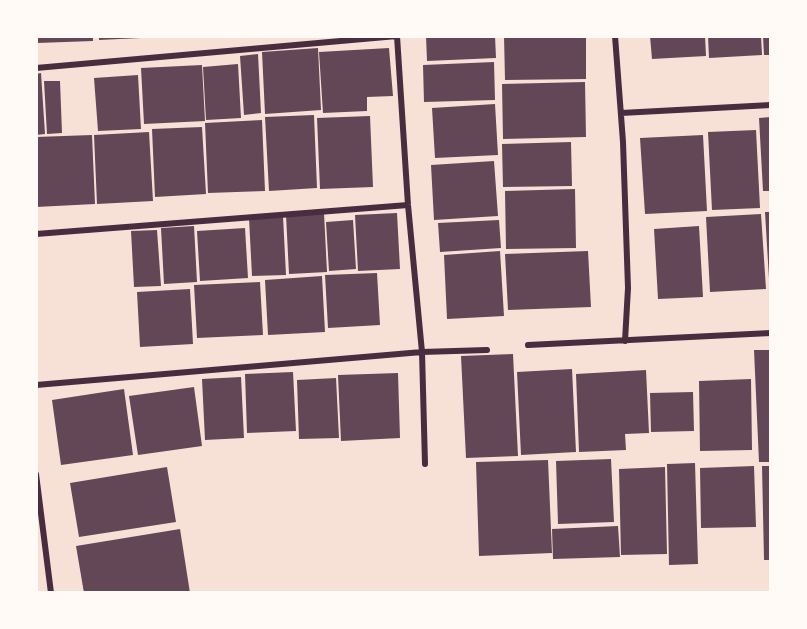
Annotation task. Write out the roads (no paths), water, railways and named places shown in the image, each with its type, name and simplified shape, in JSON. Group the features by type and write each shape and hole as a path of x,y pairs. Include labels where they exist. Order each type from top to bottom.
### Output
{"street":[{"path":"36,68 397,36 408,205 422,352 425,464"},
{"path":"615,36 621,113 628,288 625,341"},
{"path":"621,113 771,105"},
{"path":"36,234 408,205"},
{"path":"528,345 771,333"},
{"path":"36,385 422,352 487,350"},
{"path":"36,474 51,593"}]}
